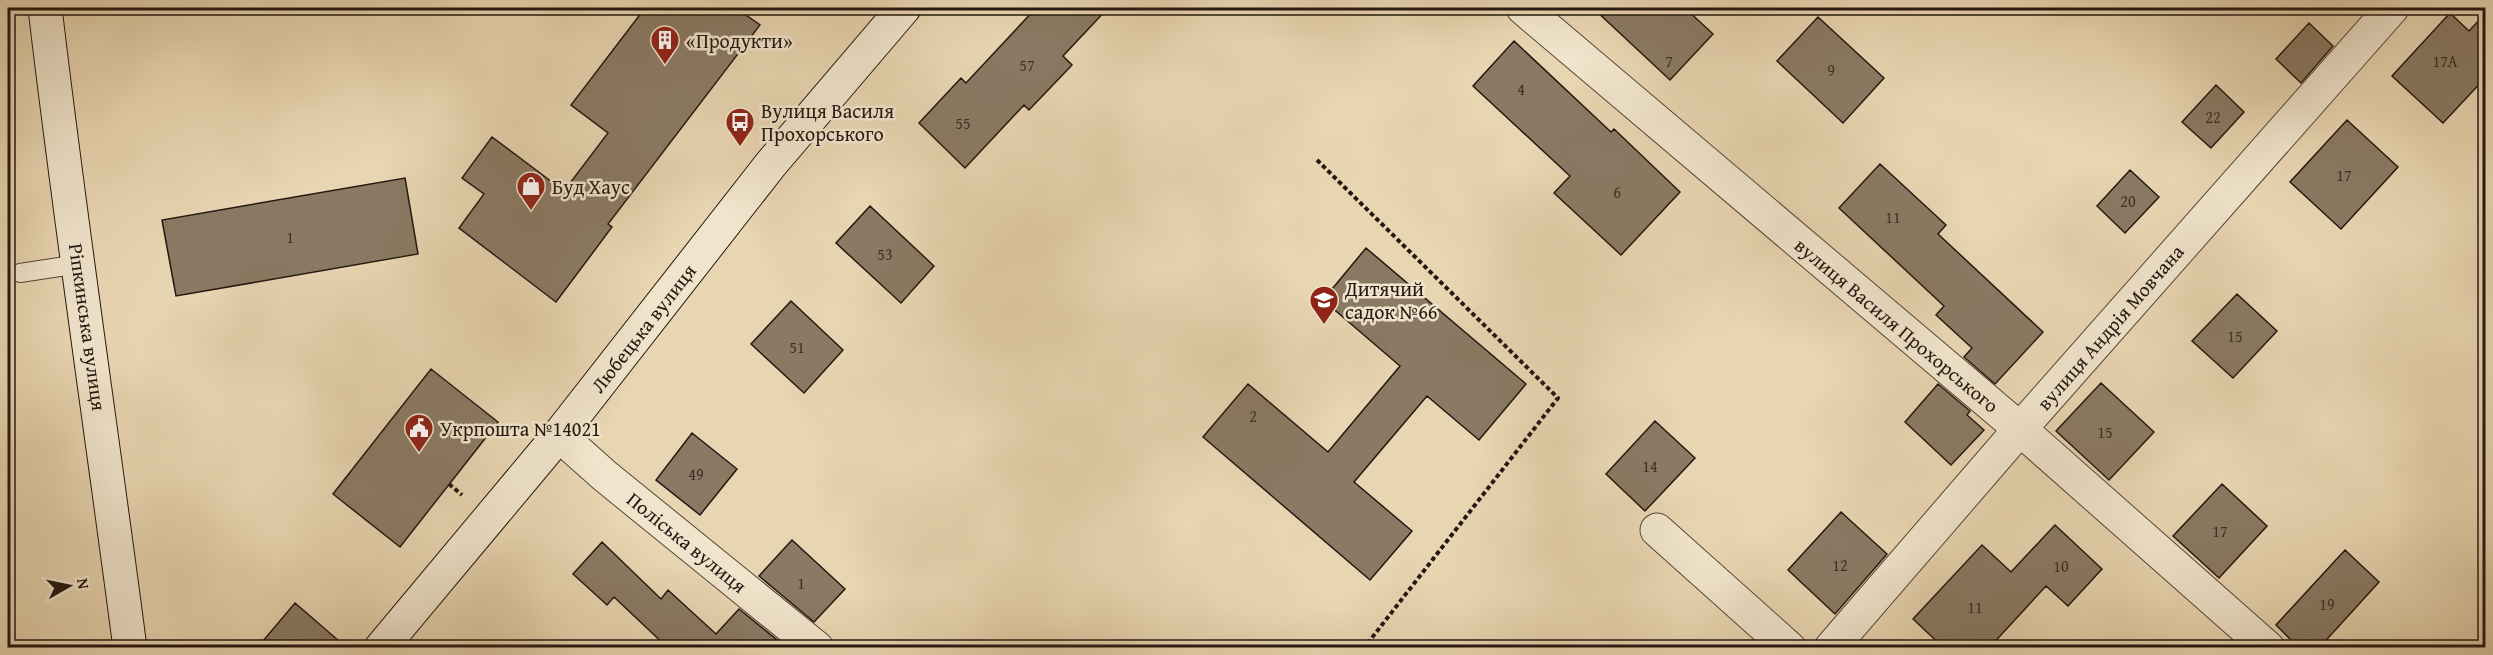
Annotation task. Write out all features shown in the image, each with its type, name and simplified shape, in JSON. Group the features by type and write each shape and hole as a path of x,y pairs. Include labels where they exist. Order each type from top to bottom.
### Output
{"street":[{"name":"Ріпкинська вулиця","path":"45,8 59,130 130,648"},
{"name":"Любецька вулиця","path":"381,648 559,435 771,164 904,8"},
{"name":"вулиця Василя Прохорського","path":"1522,8 2020,429 2268,648"},
{"name":"вулиця Андрія Мовчана","path":"1831,648 2020,429 2392,8"},
{"name":"Поліська вулиця","path":"559,435 605,476 817,648"},
{"path":"1657,530 1789,648"}],"lane":[{"path":"20,273 79,264"}],"path":[{"path":"1317,160 1558,398 1365,648"}],"building":[{"path":"645,8 736,8 760,25 608,224 612,227 556,302 459,228 484,194 462,178 492,137 564,191 608,133 571,105"},
{"path":"1036,8 1108,8 1063,56 1072,65 1029,110 1024,105 965,168 919,123 961,78 966,83"},
{"path":"1593,8 1685,8 1713,34 1670,80"},
{"path":"2450,13 2469,31 2486,13 2486,77 2443,123 2392,76"},
{"path":"1818,17 1884,78 1843,123 1777,61"},
{"path":"2309,23 2333,46 2301,83 2276,59"},
{"path":"1514,41 1611,132 1614,129 1680,192 1621,255 1554,193 1570,176 1473,86"},
{"path":"2216,85 2244,112 2211,148 2182,122"},
{"path":"2347,120 2398,167 2341,229 2290,182"},
{"path":"1880,164 1946,225 1938,234 2043,332 1995,384 1964,357 1972,348 1936,315 1944,306 1839,208"},
{"path":"2130,170 2159,197 2125,233 2097,206"},
{"path":"405,178 418,254 176,296 162,220"},
{"path":"870,206 934,266 901,303 836,243"},
{"path":"1366,248 1526,384 1479,440 1427,396 1354,482 1412,531 1370,580 1203,437 1248,384 1328,452 1400,366 1323,300"},
{"path":"2237,294 2277,331 2233,378 2192,341"},
{"path":"791,301 843,350 804,393 751,344"},
{"name":"Укрпошта №14021","path":"431,369 498,422 400,547 333,494"},
{"path":"2101,383 2154,432 2109,480 2056,431"},
{"path":"1938,384 1970,411 1967,415 1984,430 1951,465 1905,422"},
{"path":"1655,421 1695,458 1645,511 1606,474"},
{"path":"692,433 737,469 700,515 656,480"},
{"path":"2222,484 2267,526 2219,578 2173,536"},
{"path":"1841,512 1887,554 1835,614 1788,570"},
{"path":"2055,525 2102,569 2068,606 2046,586 1989,648 1944,648 1913,619 1982,545 2011,572"},
{"path":"792,540 845,589 814,622 759,576"},
{"path":"602,542 661,599 668,590 716,634 739,609 787,648 668,648 614,597 607,605 573,574"},
{"path":"2345,550 2379,582 2319,648 2299,648 2276,625"},
{"path":"295,603 347,648 257,648"}],"place":[{"name":"«Продукти»","path":"665,66"},
{"name":"Вулиця Василя Прохорського","path":"740,148"},
{"name":"Буд Хаус","path":"531,212"},
{"name":"Дитячий садок №66","path":"1324,326"},
{"name":"Укрпошта №14021","path":"419,454"}]}
